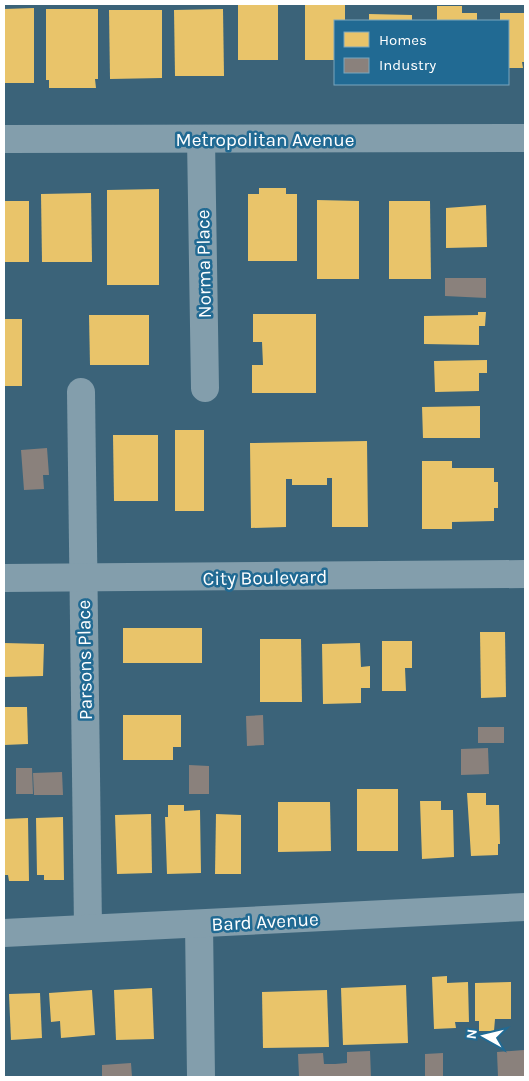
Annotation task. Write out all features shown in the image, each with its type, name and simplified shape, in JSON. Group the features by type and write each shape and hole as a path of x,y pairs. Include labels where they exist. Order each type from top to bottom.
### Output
{"street":[{"name":"Metropolitan Avenue","path":"4,139 525,138"},
{"name":"Norma Place","path":"201,139 204,388"},
{"name":"Parsons Place","path":"81,392 88,928"},
{"name":"City Boulevard","path":"4,578 83,579 525,574"},
{"name":"Bard Avenue","path":"4,932 525,907"},
{"path":"199,924 201,1077"}],"building: Homes":[{"path":"238,4 278,4 278,60 238,60"},
{"path":"305,4 345,4 345,20 334,20 334,60 305,60"},
{"path":"437,6 462,6 462,13 477,13 477,20 437,20"},
{"path":"34,8 34,83 4,83 4,9"},
{"path":"46,9 98,9 98,79 95,79 96,88 49,88 49,80 46,80"},
{"path":"223,9 224,76 175,76 174,10"},
{"path":"109,10 162,10 162,78 110,79"},
{"path":"500,13 525,13 525,62 522,62 523,68 509,68 509,20 500,20"},
{"path":"369,14 412,15 412,20 369,20"},
{"path":"259,188 286,188 286,194 297,194 297,261 248,261 248,194 259,194"},
{"path":"159,189 159,285 107,285 107,190"},
{"path":"91,193 92,262 42,262 41,194"},
{"path":"317,200 359,201 359,279 317,279"},
{"path":"4,201 29,201 29,262 4,262"},
{"path":"389,201 430,201 431,279 389,279"},
{"path":"486,205 487,247 446,248 446,208"},
{"path":"478,312 486,312 485,326 479,326 479,345 424,344 424,316 478,315"},
{"path":"253,314 316,314 316,393 252,393 252,365 263,365 262,342 253,342"},
{"path":"89,315 149,315 149,365 90,365"},
{"path":"4,319 22,319 22,386 4,386"},
{"path":"487,360 487,373 479,373 479,391 435,392 434,361"},
{"path":"480,406 480,438 423,438 422,407"},
{"path":"175,430 204,430 204,511 175,511"},
{"path":"113,435 158,435 158,501 114,501"},
{"path":"367,441 368,527 332,527 332,478 327,478 327,485 292,485 292,479 286,479 286,527 251,528 250,443"},
{"path":"422,461 452,461 452,468 494,468 494,482 498,482 498,508 494,508 494,521 452,522 452,529 422,529"},
{"path":"123,628 202,628 202,663 123,663"},
{"path":"480,632 505,632 506,697 481,698"},
{"path":"260,639 301,639 302,702 260,702"},
{"path":"382,641 412,641 412,668 405,668 406,691 382,691"},
{"path":"4,643 44,644 43,676 4,677"},
{"path":"360,643 361,667 370,666 370,688 361,688 361,703 323,704 322,644"},
{"path":"4,707 27,707 28,744 4,745"},
{"path":"123,715 181,715 181,747 173,747 173,760 123,760"},
{"path":"357,789 398,789 398,851 357,851"},
{"path":"467,793 486,793 486,805 499,805 500,844 498,844 498,855 471,856"},
{"path":"420,801 441,801 441,810 453,810 454,857 422,859"},
{"path":"278,802 330,802 331,851 278,852"},
{"path":"168,805 184,805 184,811 200,810 201,873 167,874 165,817 168,817"},
{"path":"151,814 152,873 117,874 115,815"},
{"path":"216,814 241,815 241,874 215,874"},
{"path":"63,817 64,880 44,880 44,875 37,875 36,818"},
{"path":"28,818 29,881 9,881 8,875 4,875 4,819"},
{"path":"447,976 447,983 468,982 469,1022 455,1022 456,1028 434,1029 432,977"},
{"path":"511,982 511,1019 495,1019 494,1031 479,1031 479,1021 475,1021 475,983"},
{"path":"406,985 408,1043 343,1045 341,988"},
{"path":"152,988 154,1039 116,1040 114,990"},
{"path":"92,990 95,1035 61,1038 60,1021 51,1022 49,993"},
{"path":"327,990 329,1047 263,1048 262,992"},
{"path":"40,993 42,1038 11,1040 9,994"}],"building: Industry":[{"path":"445,278 486,278 486,298 445,296"},
{"path":"47,448 49,475 43,475 44,489 24,490 21,450"},
{"path":"263,715 264,745 247,746 246,716"},
{"path":"478,727 504,727 504,743 478,743"},
{"path":"488,748 489,774 461,775 461,749"},
{"path":"189,765 209,766 209,794 189,794"},
{"path":"16,768 32,768 33,794 16,794"},
{"path":"62,772 63,795 34,795 33,773"},
{"path":"524,1050 525,1077 498,1077 497,1052"},
{"path":"370,1051 371,1077 299,1077 298,1054 323,1053 324,1064 335,1064 347,1063 347,1052"},
{"path":"443,1053 443,1077 425,1077 425,1054"},
{"path":"131,1063 132,1077 102,1077 102,1065"}]}
